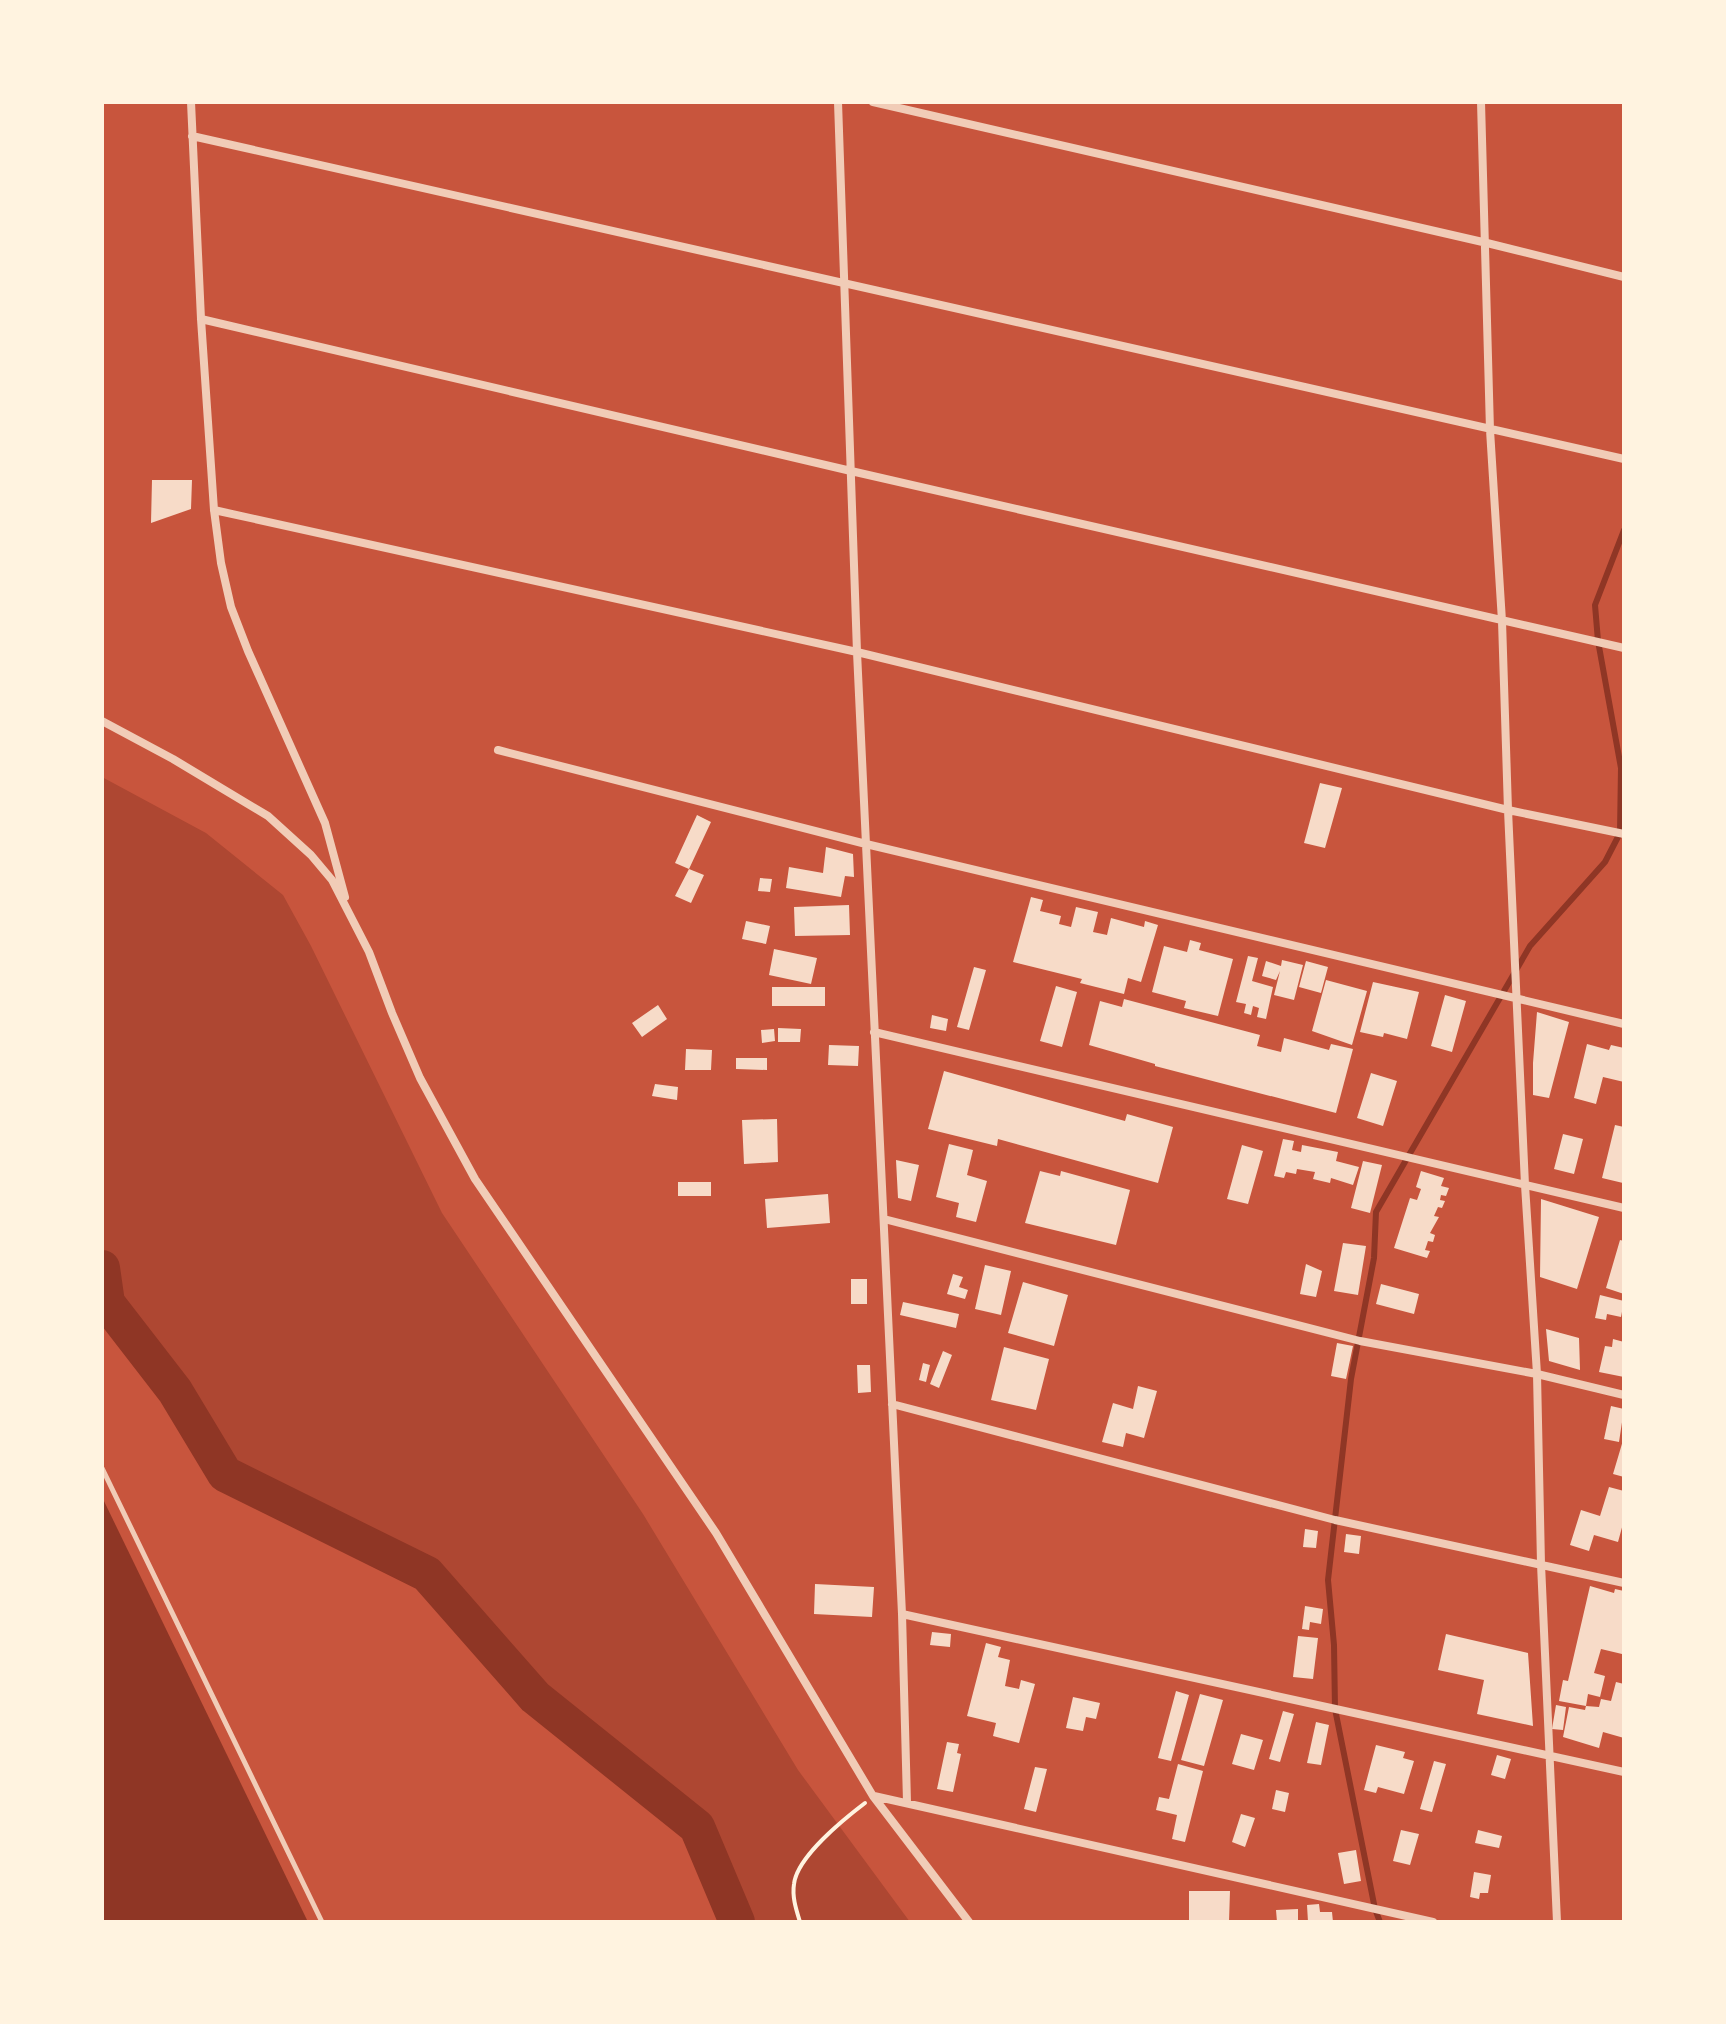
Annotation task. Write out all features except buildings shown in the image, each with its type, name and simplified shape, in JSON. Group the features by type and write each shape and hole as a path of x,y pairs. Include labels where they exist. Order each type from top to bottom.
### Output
{"street":[{"path":"191,102 214,510 231,607 325,823 347,910"},
{"path":"838,102 857,652 902,1614 907,1802"},
{"path":"873,102 1624,277"},
{"path":"1481,102 1490,430 1502,621 1525,1185 1537,1374 1541,1564 1557,1922"},
{"path":"192,136 1624,459"},
{"path":"201,319 1624,648"},
{"path":"214,510 857,652 1508,810 1624,834"},
{"path":"102,721 268,816 332,880 369,952 420,1078 475,1179 716,1533 873,1796 969,1922"},
{"path":"498,750 866,844 1624,1024"},
{"path":"874,1032 1624,1208"},
{"path":"884,1219 1360,1341 1537,1374 1624,1395"},
{"path":"892,1404 1335,1520 1624,1583"},
{"path":"902,1614 1624,1772"},
{"path":"873,1796 1433,1922"}],"lane":[{"path":"102,1468 322,1922"}],"path":[{"path":"800,1922 794,1898 794,1880 804,1862 847,1817 873,1796"}],"shaded area":[{"path":"102,777 206,833 283,895 442,1213 643,1514 798,1770 910,1922 737,1922 697,1827 535,1697 427,1574 225,1474 175,1391 107,1303 102,1268"},
{"path":"102,1497 308,1922 102,1922"}],"waterway":[{"path":"1380,1922 1335,1709 1334,1645 1328,1580 1351,1379 1374,1258 1376,1212 1530,946 1605,862 1620,833 1621,768 1598,641 1595,605 1624,530"},
{"path":"102,1268 107,1303 175,1391 225,1474 427,1574 535,1697 697,1827 737,1922"}]}
